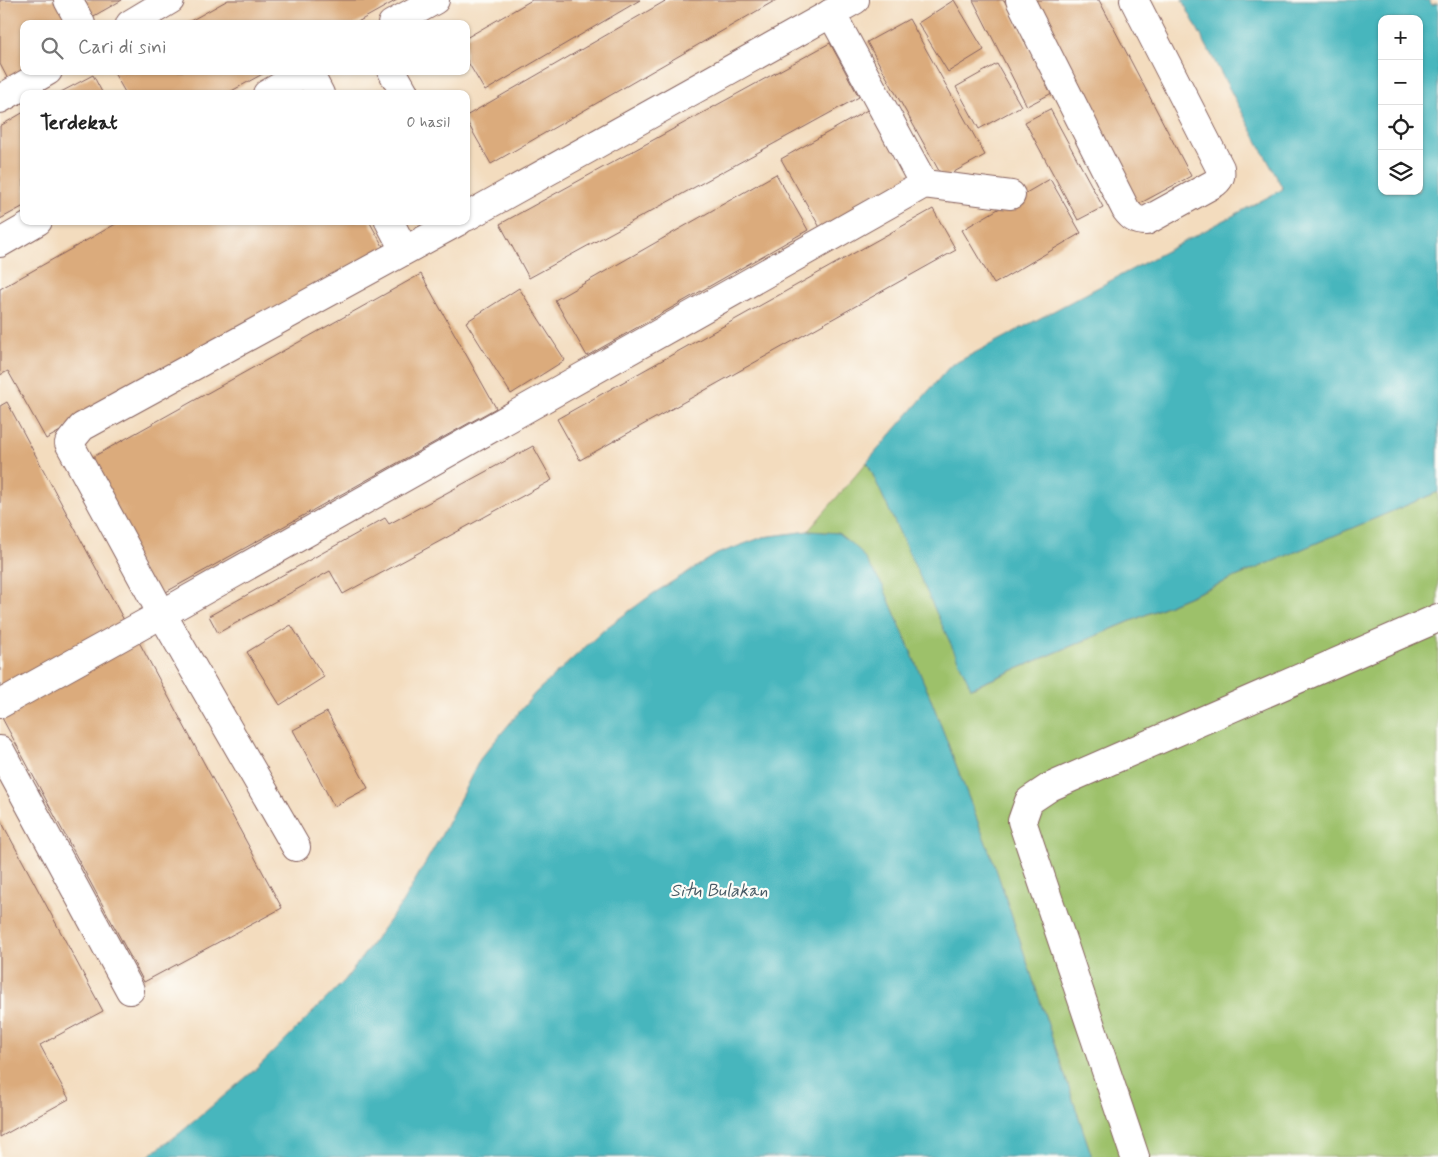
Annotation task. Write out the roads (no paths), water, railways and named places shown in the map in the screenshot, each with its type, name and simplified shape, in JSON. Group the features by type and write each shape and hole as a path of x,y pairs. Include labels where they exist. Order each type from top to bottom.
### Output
{"street":[{"path":"68,0 79,20"},
{"path":"137,20 170,0"},
{"path":"399,20 435,0"},
{"path":"470,212 855,0"},
{"path":"1020,0 1126,210 1139,221 1146,221 1215,183 1221,174 1220,168 1134,0"},
{"path":"831,13 924,184"},
{"path":"1,95 40,75"},
{"path":"274,90 301,75"},
{"path":"310,75 318,90"},
{"path":"394,75 403,90"},
{"path":"0,704 924,184 1011,195"},
{"path":"0,243 31,225"},
{"path":"391,225 404,250"},
{"path":"296,847 162,614 68,443 82,427 447,225"},
{"path":"1135,1157 1022,821 1029,801 1050,787 1438,618"},
{"path":"0,750 130,990"}],"water":[{"path":"1182,0 1429,0 1432,5 1438,3 1438,492 971,688 867,462 950,366 1283,189"},
{"name":"Situ Bulakan","path":"808,531 838,533 859,550 883,586 930,697 996,869 1092,1157 147,1157 180,1133 257,1068 345,980 402,903 442,834 480,759 535,693 606,628 654,593 717,554 763,537"}]}
